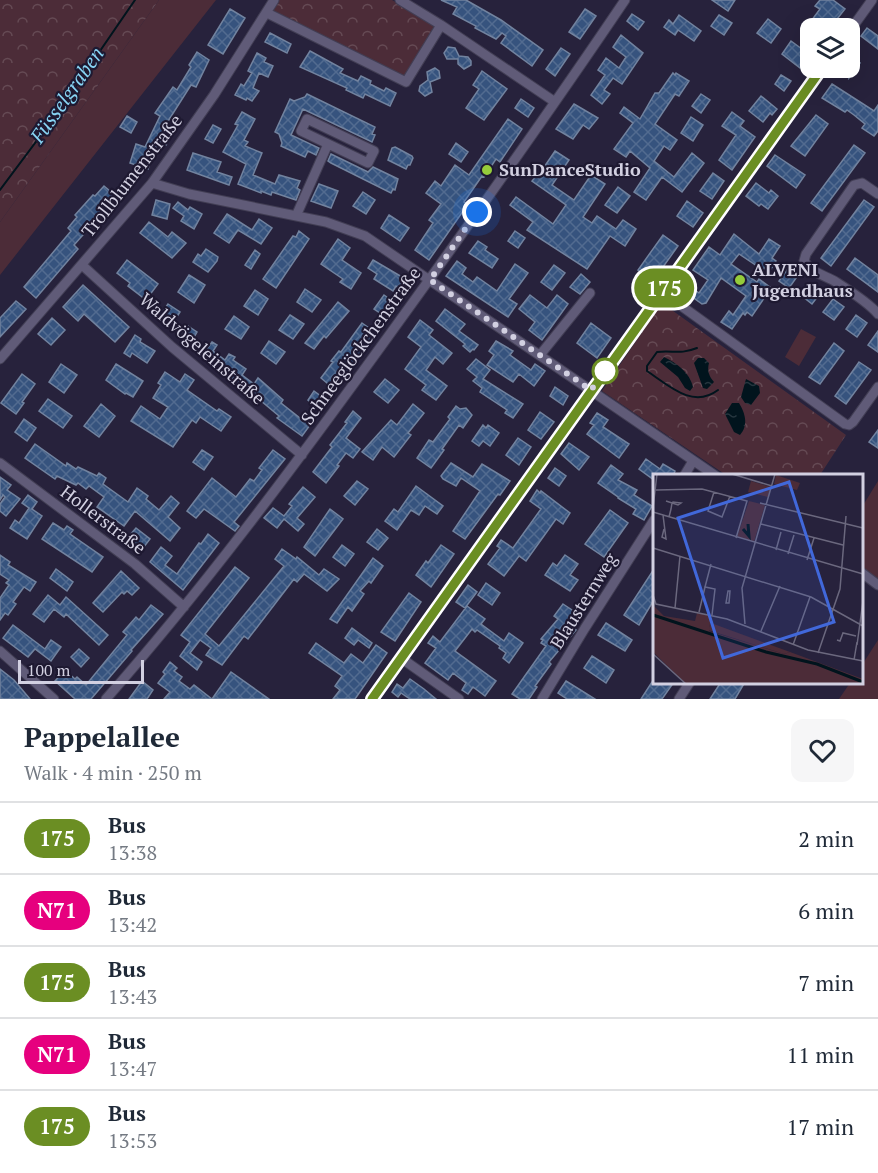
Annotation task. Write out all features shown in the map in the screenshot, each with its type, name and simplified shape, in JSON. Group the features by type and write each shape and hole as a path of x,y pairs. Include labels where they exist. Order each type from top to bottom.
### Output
{"street":[{"name":"Trollblumenstraße","path":"0,359 152,183 214,95 274,0"},
{"path":"400,0 555,102"},
{"name":"Schneeglöckchenstraße","path":"106,699 184,607 302,455 430,280 625,0"},
{"path":"859,18 872,0"},
{"path":"267,13 406,82 441,25"},
{"path":"372,699 815,78"},
{"path":"307,119 374,151 368,163 328,144 301,131 307,119"},
{"path":"296,216 328,144"},
{"path":"152,183 189,194 326,222 365,236 713,474"},
{"path":"878,194 862,183 854,185 806,254 804,261 807,267 835,282 878,314"},
{"name":"Waldvögeleinstraße","path":"82,265 172,347 302,455"},
{"path":"662,292 849,426 878,387"},
{"path":"540,355 590,293"},
{"path":"685,474 693,461"},
{"name":"Hollerstraße","path":"0,464 135,564 184,607"},
{"name":"Blausternweg","path":"542,699 653,522"},
{"path":"863,574 878,585"},
{"path":"0,651 54,699"},
{"path":"401,658 459,699"},
{"path":"679,699 689,684"}],"green space":[{"path":"0,0 159,0 0,222"},
{"path":"159,0 216,0 0,275 0,222"},
{"path":"279,0 392,0 436,25 404,78 272,12"},
{"path":"662,303 846,435 821,474 725,474 602,391"},
{"path":"801,329 816,337 799,366 785,357"},
{"path":"878,481 878,581 863,571 863,505"},
{"path":"878,640 878,699 839,699 849,684 863,684 863,663"}],"water":[{"path":"664,357 686,373 693,387 690,391 660,362"},
{"path":"698,358 704,358 709,363 709,373 714,382 707,389 703,388 694,363"},
{"path":"746,379 759,386 760,393 751,405 745,403 741,397"},
{"path":"732,403 739,403 744,415 745,423 740,435 734,432 725,414"}],"building":[{"path":"441,0 466,0 501,20 543,50 532,66 501,43 506,36 502,33 496,39 475,28 476,26 453,14 457,7"},
{"path":"712,0 735,0 728,11"},
{"path":"820,0 833,0 845,9 838,18 813,18 820,9 815,6"},
{"path":"230,9 245,18 223,54 208,45"},
{"path":"585,9 596,16 580,39 569,32"},
{"path":"632,14 644,22 638,30 627,21"},
{"path":"679,15 701,31 694,41 678,30 675,35 664,27 669,20 673,24"},
{"path":"719,15 732,23 724,35 711,26"},
{"path":"768,19 781,29 771,43 757,33"},
{"path":"867,28 878,36 878,49 861,36"},
{"path":"270,33 291,44 287,53 265,42"},
{"path":"621,35 643,53 622,84 613,78 604,90 610,94 602,104 591,95 605,75 598,70 606,58 619,68 626,57 613,47"},
{"path":"791,41 800,48 800,68 782,54"},
{"path":"448,47 455,48 459,56 468,57 471,65 464,69 458,64 458,59 447,59 444,53"},
{"path":"561,48 570,54 555,76 546,69"},
{"path":"310,51 343,69 340,73 358,81 361,76 384,91 386,88 396,93 390,106 365,94 363,98 346,90 347,88 300,67"},
{"path":"197,52 209,60 196,87 191,85 163,129 172,134 166,145 158,141 148,169 130,163 136,144 145,147 160,116 155,113 173,87 177,90"},
{"path":"257,53 266,58 264,62 273,66 268,77 259,73 253,88 259,91 252,101 247,98 246,100 235,95 241,84 244,86 252,73 248,71"},
{"path":"435,68 439,71 440,78 430,82 432,92 425,96 419,91 420,86 428,80 427,72"},
{"path":"482,71 507,89 484,120 466,108 479,89 473,85"},
{"path":"673,73 689,81 679,96 675,94 655,124 677,140 670,150 664,146 654,161 674,177 692,153 704,163 682,192 662,177 646,200 634,192 650,168 630,151 626,157 614,149 633,123 620,113 624,107 640,119 655,93 659,93"},
{"path":"781,75 791,81 784,91 775,84"},
{"path":"832,84 874,111 878,105 878,131 874,136 862,128 865,124 854,115 822,98"},
{"path":"307,94 375,127 372,142 303,109 291,135 319,148 316,155 308,151 305,157 281,146 279,134 275,132 290,99 294,101"},
{"path":"701,94 710,100 701,113 692,106"},
{"path":"761,96 777,109 772,115 770,113 763,122 749,111"},
{"path":"521,99 534,108 528,117 515,108"},
{"path":"574,104 598,118 589,129 583,125 573,139 556,129"},
{"path":"242,112 255,119 244,140 248,142 245,146 262,153 253,175 275,184 279,175 300,181 297,188 300,190 296,200 272,192 271,195 261,191 261,193 238,184 246,164 223,152 238,125 235,124"},
{"path":"732,112 744,121 740,126 755,137 732,170 719,160 736,135 722,126"},
{"path":"816,115 828,124 805,156 791,146"},
{"path":"127,116 137,122 131,133 120,127"},
{"path":"691,117 703,125 693,141 681,133"},
{"path":"508,119 522,129 500,162 496,159 484,177 482,176 464,202 468,204 429,260 415,250 433,223 429,220 441,204 426,193 435,181 441,186 455,165 469,175"},
{"path":"213,125 221,129 213,143 205,139"},
{"path":"456,143 468,152 461,162 449,154"},
{"path":"854,145 865,153 822,211 811,203"},
{"path":"395,147 413,158 406,169 388,160 392,148"},
{"path":"555,151 569,160 552,185 574,200 591,175 605,184 583,217 592,223 597,216 616,229 623,220 636,229 625,246 610,236 587,269 527,230 533,222 510,205 516,197 553,224 566,205 532,181"},
{"path":"193,153 221,162 217,172 232,177 229,185 187,170"},
{"path":"331,154 368,172 373,167 398,179 395,190 393,189 391,193 331,163 328,161"},
{"path":"775,155 805,175 796,188 767,166"},
{"path":"713,173 724,181 712,199 700,191"},
{"path":"756,183 769,193 771,190 778,196 768,209 761,204 759,206 746,196"},
{"path":"319,184 338,191 331,208 311,201"},
{"path":"104,186 116,196 88,226 90,227 74,245 78,249 36,298 24,287 71,231 68,228 77,217 75,215"},
{"path":"618,187 630,196 617,213 605,205"},
{"path":"363,192 375,200 366,214 353,206"},
{"path":"156,200 170,204 167,219 152,215"},
{"path":"864,200 874,207 831,266 821,258"},
{"path":"687,201 703,213 693,227 677,216"},
{"path":"178,202 188,210 190,207 202,214 194,229 181,221 184,216 173,208"},
{"path":"227,214 252,230 259,219 272,228 261,244 238,230 229,243 214,233"},
{"path":"389,215 409,228 400,241 381,228"},
{"path":"149,222 168,237 172,232 186,243 172,258 140,233"},
{"path":"299,231 309,239 276,288 263,279"},
{"path":"515,231 525,238 518,248 508,241"},
{"path":"734,234 759,254 769,239 780,246 772,258 776,261 771,269 766,266 763,270 739,254 731,264 757,282 759,279 771,288 752,316 747,312 745,315 743,313 732,329 721,322 729,311 733,315 746,296 721,278 706,303 702,304 691,296 695,290 699,293 708,280 693,270 709,247 720,255"},
{"path":"663,235 678,246 653,281 638,270"},
{"path":"338,239 350,248 342,260 361,273 351,289 340,282 343,279 321,264"},
{"path":"478,241 487,247 485,250 498,259 492,268 469,253"},
{"path":"206,249 218,257 208,272 193,262 198,254 201,256"},
{"path":"255,250 260,254 251,269 245,265"},
{"path":"855,258 878,275 878,292 847,269"},
{"path":"127,260 158,284 146,300 128,286 130,283 117,273"},
{"path":"373,260 402,277 400,279 409,285 405,292 396,286 393,291 374,279 377,274 368,268"},
{"path":"457,261 466,268 462,274 473,282 477,277 497,291 515,264 528,273 509,299 517,304 508,317 446,276"},
{"path":"554,265 565,273 552,290 541,282"},
{"path":"789,267 799,274 789,288 779,281"},
{"path":"581,274 590,282 580,294 570,287"},
{"path":"189,275 205,285 194,303 178,292"},
{"path":"811,283 822,291 812,304 802,296"},
{"path":"83,285 129,327 115,342 84,314 78,321 63,307"},
{"path":"305,289 321,300 312,312 297,302"},
{"path":"255,290 268,299 258,315 244,306"},
{"path":"384,295 398,305 389,319 374,309"},
{"path":"530,295 547,308 557,295 568,304 542,340 529,330 535,322 519,309"},
{"path":"833,299 844,307 834,320 823,312"},
{"path":"16,301 26,309 0,337 0,318"},
{"path":"338,302 349,311 314,349 305,343"},
{"path":"168,304 180,312 173,323 160,315"},
{"path":"445,309 465,324 459,331 478,345 474,350 470,352 463,346 465,344 436,321"},
{"path":"290,315 304,324 293,339 279,330"},
{"path":"856,315 867,323 857,337 846,329"},
{"path":"234,316 249,327 241,339 225,329"},
{"path":"52,318 65,330 51,345 38,334"},
{"path":"420,320 433,330 429,335 452,353 443,364 435,357 426,370 447,386 436,400 422,390 426,385 405,369 421,347 408,337"},
{"path":"362,323 376,333 334,389 321,378 333,362 331,361 339,351 341,352"},
{"path":"591,323 611,338 597,358 577,343"},
{"path":"188,326 197,332 192,341 182,335"},
{"path":"878,331 878,352 868,345"},
{"path":"135,335 141,339 140,342 155,351 147,363 132,353 130,357 124,353"},
{"path":"269,341 285,352 276,364 261,353"},
{"path":"496,341 513,351 510,355 531,370 535,364 545,371 534,386 519,374 513,382 487,365 494,355 489,351"},
{"path":"212,342 217,345 213,351 225,360 229,354 235,357 233,360 246,369 242,375 254,384 258,378 283,400 281,403 300,418 304,414 313,421 302,436 277,418 279,416 254,395 252,397 233,384 230,381 232,378 201,357"},
{"path":"834,343 844,351 820,384 809,377"},
{"path":"476,359 490,370 483,379 523,404 513,418 505,413 507,410 480,392 482,388 473,381 477,377 467,369"},
{"path":"859,362 871,370 846,404 835,396"},
{"path":"61,364 77,375 64,393 49,382"},
{"path":"116,364 143,381 133,397 106,380"},
{"path":"165,372 180,382 185,374 194,380 187,390 217,411 219,409 231,417 221,431 200,417 196,423 192,420 173,447 131,421 141,406 160,419 168,407 153,398 161,385 158,383"},
{"path":"22,374 35,384 16,414 1,403"},
{"path":"385,379 399,390 388,403 374,392"},
{"path":"555,387 568,396 563,405 550,396"},
{"path":"314,391 326,400 319,409 308,400"},
{"path":"48,399 72,416 63,428 39,411"},
{"path":"101,404 115,416 99,437 84,426"},
{"path":"413,404 424,413 408,433 411,435 394,457 382,447 373,460 362,452 391,420 397,425"},
{"path":"456,406 460,409 466,408 472,415 463,428 459,425 431,468 417,458 429,440 433,442 450,419 448,417"},
{"path":"353,411 361,418 346,438 360,449 353,458 346,453 326,483 313,472 332,447 330,445"},
{"path":"540,412 554,422 541,439 528,430"},
{"path":"597,413 608,420 603,427 629,444 619,458 587,434 594,425 590,423"},
{"path":"24,419 36,428 27,441 15,432"},
{"path":"483,425 486,428 488,425 499,433 490,446 483,441 479,446 472,441"},
{"path":"878,430 878,448 869,442"},
{"path":"518,438 531,447 519,465 506,455"},
{"path":"569,443 589,457 579,470 561,454"},
{"path":"35,444 66,466 67,463 76,469 78,467 97,476 99,473 106,478 103,484 128,502 137,488 148,496 146,499 159,510 171,496 179,503 168,517 180,528 170,541 135,511 124,526 97,507 104,497 89,486 86,489 78,483 76,485 57,476 55,479 25,458"},
{"path":"202,450 213,457 204,470 193,462"},
{"path":"273,450 285,459 234,522 239,526 235,531 204,509 196,518 187,511 212,478 236,497 250,479 254,481 262,470 259,468"},
{"path":"646,459 660,469 663,464 675,471 674,474 653,474 653,479 639,469"},
{"path":"451,463 473,477 482,464 510,481 465,539 453,531 480,491 461,478 456,486 443,479 441,476"},
{"path":"611,465 623,474 618,480 637,490 634,495 652,506 644,520 633,514 636,509 598,483"},
{"path":"555,468 566,476 559,486 548,478"},
{"path":"0,477 11,485 7,490 20,499 6,516 0,511 0,504 5,497 3,495 0,500"},
{"path":"357,481 368,489 355,505 344,496"},
{"path":"416,486 443,506 437,514 425,506 419,515 411,510 397,530 385,521 394,509 398,512"},
{"path":"303,487 315,497 297,518 304,524 298,531 284,519 277,528 264,518 273,508 284,516 292,506 289,504"},
{"path":"537,490 570,513 563,524 556,519 526,561 519,556 504,576 488,564 500,548 497,546 501,540 513,548 541,509 530,501"},
{"path":"28,495 37,502 32,509 42,516 27,539 10,528 15,520 19,523 29,508 22,503"},
{"path":"330,509 343,519 315,556 304,547"},
{"path":"610,510 628,523 604,557 585,544"},
{"path":"53,523 64,530 67,526 73,530 70,534 103,557 92,572 42,539"},
{"path":"136,528 150,539 140,552 129,544 134,538 130,535"},
{"path":"377,529 388,538 378,550 367,542"},
{"path":"208,534 219,543 183,590 150,562 161,547 172,556 165,565 177,574"},
{"path":"342,545 354,554 345,566 333,557"},
{"path":"441,545 454,554 431,587 416,575"},
{"path":"282,549 296,559 297,557 319,575 324,569 339,579 327,591 304,574 297,582 294,579 248,639 244,636 222,665 206,655 211,648 200,640 190,653 202,662 197,670 180,656 190,642 181,635 235,567 249,578 205,634 219,646 284,566 275,559"},
{"path":"0,555 10,562 8,565 36,582 30,591 24,587 13,602 16,604 8,615 5,613 0,620 0,598 9,585 6,583 9,580 0,574"},
{"path":"565,555 578,564 570,575 578,580 570,591 545,575 553,563 557,566"},
{"path":"373,558 383,566 371,583 369,581 360,591 364,594 352,611 348,607 337,623 330,619"},
{"path":"56,569 73,582 67,591 50,578"},
{"path":"121,571 139,588 132,595 127,591 124,594 122,592 103,612 93,603"},
{"path":"653,571 653,604 639,625 624,615"},
{"path":"486,583 500,593 492,605 478,595"},
{"path":"468,585 477,592 465,608 456,602"},
{"path":"409,593 421,602 395,641 381,632"},
{"path":"48,595 60,605 66,597 108,635 99,645 66,614 64,617 54,609 44,622 33,614"},
{"path":"563,604 578,614 569,626 576,630 549,662 551,664 535,686 537,687 529,699 520,699 512,694 546,646 541,643 543,640 541,639 558,619 554,616"},
{"path":"151,605 163,614 91,699 75,699 55,681 65,670 86,685 127,635 123,632 136,617 139,620"},
{"path":"467,606 485,619 481,624 504,641 509,633 523,643 509,663 503,658 506,653 499,648 500,646 472,629 455,651 496,681 485,696 473,687 468,694 462,690 466,683 453,673 448,680 425,663 436,648 428,643 433,636 440,642"},
{"path":"606,623 632,640 625,651 598,635"},
{"path":"13,625 45,649 51,640 61,647 51,661 35,649 28,657 3,638"},
{"path":"352,628 372,643 369,648 358,640 354,645 345,638"},
{"path":"316,643 344,663 351,654 363,663 376,645 387,653 355,699 333,699 340,690 335,686 342,676 309,653"},
{"path":"79,649 89,658 81,667 71,657"},
{"path":"592,656 614,670 606,683 584,668"},
{"path":"170,662 177,668 174,671 182,677 179,681 190,689 194,685 212,699 164,699 170,692 158,683"},
{"path":"0,669 14,680 30,699 0,699"},
{"path":"231,672 269,699 212,699"},
{"path":"410,679 436,699 410,699 401,693 398,697 392,692 397,684 403,688"},
{"path":"142,681 153,690 147,699 129,699"},
{"path":"566,681 595,699 567,699 558,693"},
{"path":"652,682 653,684 673,684 662,699 641,699"},
{"path":"720,684 744,684 735,699 710,699"}],"waterway":[{"name":"Füsselgraben","path":"0,190 56,115 135,0"},
{"path":"697,348 681,352 657,352 647,366 647,371 673,389 690,396 709,395 718,390"}],"bus line":[{"name":"175","path":"372,699 814,78"}],"place":[{"name":"SunDanceStudio","path":"487,170"},
{"name":"ALVENI Jugendhaus","path":"740,280"}],"route":[{"path":"477,212 430,280 591,390 609,366 605,371"}]}
